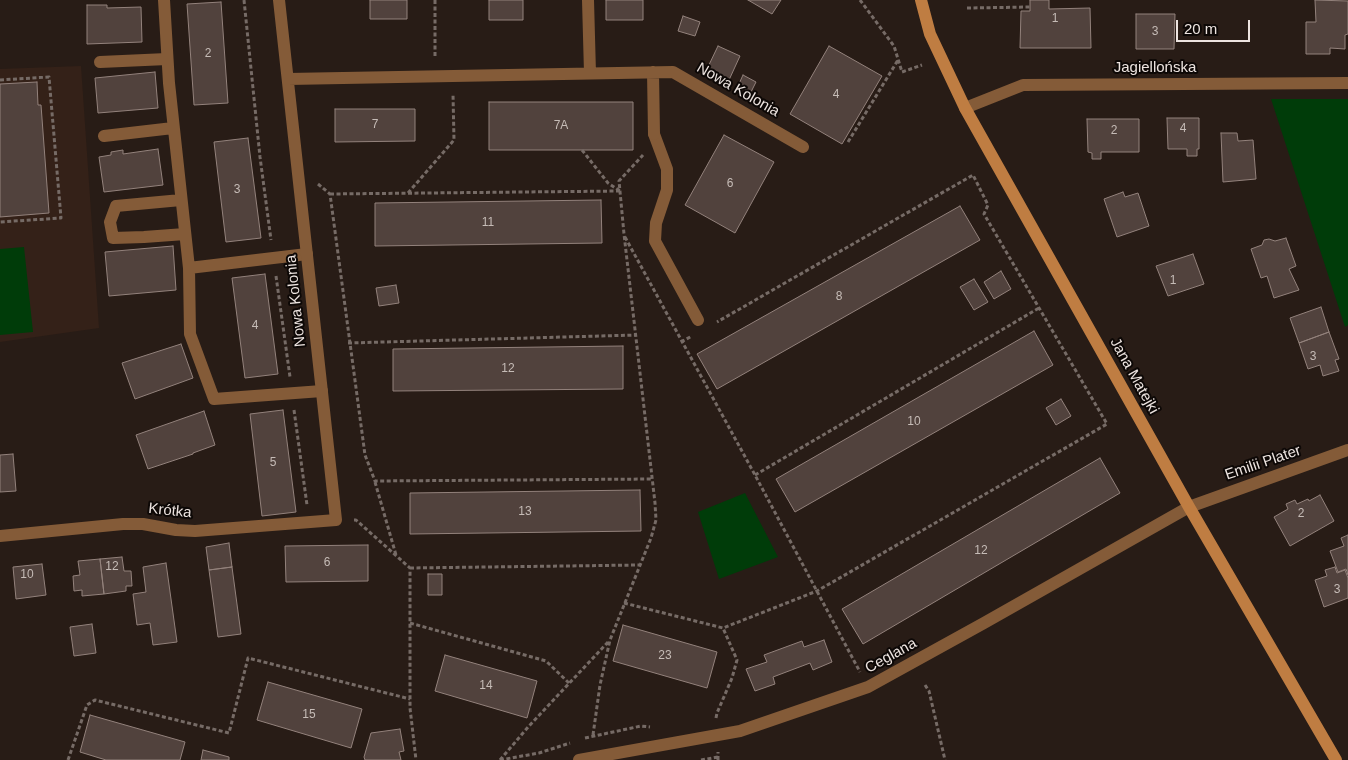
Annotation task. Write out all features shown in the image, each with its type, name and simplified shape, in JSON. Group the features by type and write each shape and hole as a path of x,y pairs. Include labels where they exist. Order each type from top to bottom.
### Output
{"street":[{"path":"164,0 173,128 188,268 190,334 214,399 322,391"},
{"name":"Nowa Kolonia","path":"279,0 336,520"},
{"path":"588,0 590,73"},
{"name":"Jana Matejki","path":"921,0 930,34 966,108 1189,507 1336,760"},
{"path":"100,62 167,59"},
{"path":"653,72 654,134 667,169 667,190 656,223 655,241 698,326"},
{"name":"Nowa Kolonia","path":"288,79 674,72 803,147"},
{"name":"Jagiellońska","path":"966,108 1023,85 1348,83"},
{"path":"104,136 173,128"},
{"path":"181,200 116,206 110,222 113,238 185,234"},
{"path":"188,268 307,254"},
{"name":"Emilii Plater","path":"1189,507 1348,450"},
{"name":"Ceglana","path":"580,760 740,731 868,687 1189,507"},
{"name":"Krótka","path":"0,536 123,524 143,524 176,530 195,531 336,520"}],"path":[{"path":"435,0 436,76"},
{"path":"860,0 894,46 902,72 922,65"},
{"path":"967,8 1030,7"},
{"path":"848,142 898,60"},
{"path":"408,193 454,140 453,76"},
{"path":"0,80 49,77 61,218 0,222"},
{"path":"584,738 594,735 600,685 610,640 655,527 655,503 619,181 645,153 654,134"},
{"path":"582,150 608,183 620,191"},
{"path":"298,171 322,186 330,194 348,342 365,456 375,482 396,556"},
{"path":"624,603 723,628 817,591 1107,424 984,214 988,205 973,175 716,322"},
{"path":"330,194 620,191"},
{"path":"624,234 868,687"},
{"path":"755,475 1039,308"},
{"path":"682,342 698,326"},
{"path":"348,342 636,335"},
{"path":"375,482 652,479"},
{"path":"336,520 356,520 410,568 640,565"},
{"path":"410,568 411,732 416,760"},
{"path":"410,624 546,661 570,683"},
{"path":"716,723 717,713 732,678 737,660 723,628"},
{"path":"500,760 610,640"},
{"path":"68,760 87,705 95,700 229,734 248,658 410,699"},
{"path":"925,685 929,692 945,760"},
{"path":"500,760 539,753 575,741"},
{"path":"701,760 718,757"}],"shaded area":[{"path":"81,66 99,328 0,342 0,69"}],"green space":[{"path":"1271,99 1348,99 1348,325 1345,327"},
{"path":"24,247 33,332 0,335 0,249"},
{"path":"745,493 778,557 719,579 698,512"}],"building":[{"path":"370,0 407,0 407,19 370,19"},
{"path":"489,0 523,0 523,20 489,20"},
{"path":"606,0 643,0 643,20 606,20"},
{"path":"748,0 781,0 772,14"},
{"path":"1030,0 1049,0 1049,9 1090,8 1091,48 1020,48 1021,11 1030,11"},
{"path":"1315,0 1348,1 1348,34 1345,35 1345,49 1330,48 1330,54 1306,54 1306,22 1316,22"},
{"path":"221,2 228,103 194,105 187,4"},
{"path":"87,5 107,5 107,8 141,7 142,42 87,44"},
{"path":"1136,14 1175,14 1174,49 1136,49"},
{"path":"683,16 700,22 695,36 678,31"},
{"path":"718,46 740,56 729,80 707,69"},
{"path":"829,46 882,76 842,144 790,114"},
{"path":"155,72 158,108 98,113 95,78"},
{"path":"743,75 756,82 751,92 738,86"},
{"path":"37,82 38,105 41,105 49,213 0,217 0,84"},
{"path":"489,102 633,102 633,150 489,150"},
{"path":"335,109 415,109 415,141 335,142"},
{"path":"1167,118 1199,118 1199,149 1197,149 1197,156 1187,156 1187,149 1168,149"},
{"path":"1087,119 1139,119 1139,152 1101,152 1101,159 1092,159 1092,153 1088,152"},
{"path":"1221,133 1237,133 1238,141 1253,140 1256,179 1223,182"},
{"path":"724,135 774,162 735,233 685,205"},
{"path":"248,138 261,238 226,242 214,142"},
{"path":"158,149 163,185 104,192 99,157 123,150 123,154"},
{"path":"1123,192 1125,197 1138,193 1149,226 1117,237 1104,199"},
{"path":"601,200 602,243 375,246 375,203"},
{"path":"960,206 980,240 717,389 697,354"},
{"path":"1286,238 1296,266 1289,269 1299,290 1274,298 1267,276 1261,278 1251,249 1262,245 1264,240 1275,241"},
{"path":"173,246 176,290 109,296 105,252"},
{"path":"1193,254 1204,284 1168,296 1156,266"},
{"path":"1001,271 1011,289 994,299 984,282"},
{"path":"265,274 278,374 245,378 232,278"},
{"path":"974,279 988,302 974,310 960,287"},
{"path":"396,285 399,303 379,306 376,288"},
{"path":"1321,307 1329,332 1299,343 1290,318"},
{"path":"1034,331 1053,365 795,512 776,479"},
{"path":"1329,332 1339,359 1335,360 1339,371 1323,376 1320,365 1308,369 1299,343"},
{"path":"181,344 193,378 135,399 122,363"},
{"path":"623,346 623,389 393,391 393,349"},
{"path":"1061,399 1071,416 1056,425 1046,408"},
{"path":"283,410 296,512 262,516 250,414"},
{"path":"204,411 215,445 148,469 136,435"},
{"path":"13,454 16,491 0,492 0,455"},
{"path":"1100,458 1120,493 863,644 842,609"},
{"path":"640,490 641,531 410,534 410,493"},
{"path":"1320,495 1334,521 1290,546 1274,517 1288,509 1286,504 1295,500 1297,504 1308,499 1309,501"},
{"path":"1348,535 1348,575 1346,569 1338,572 1330,551 1344,546 1341,538"},
{"path":"229,543 232,567 209,570 206,547"},
{"path":"368,545 368,581 286,582 285,546"},
{"path":"122,557 124,571 131,571 132,586 126,586 126,591 104,594 100,559"},
{"path":"100,559 104,594 82,596 82,590 74,591 73,576 80,575 78,561"},
{"path":"166,563 177,642 153,645 150,623 137,625 133,594 146,592 143,567"},
{"path":"42,564 46,595 16,599 13,567"},
{"path":"232,567 241,634 218,637 209,570"},
{"path":"1335,567 1337,573 1345,570 1348,578 1348,598 1324,607 1315,580 1327,576 1325,570"},
{"path":"428,574 442,574 442,595 428,595"},
{"path":"92,624 96,653 74,656 70,627"},
{"path":"623,625 717,652 707,688 613,661"},
{"path":"824,640 832,662 813,670 810,663 773,677 775,684 755,691 746,669 767,662 764,655 802,641 804,647"},
{"path":"445,655 537,681 527,718 435,691"},
{"path":"268,682 362,709 351,748 257,720"},
{"path":"90,715 185,742 180,760 106,760 80,752"},
{"path":"400,729 404,751 399,752 401,760 365,760 364,757 371,733"},
{"path":"203,750 229,757 229,760 201,760"}]}
